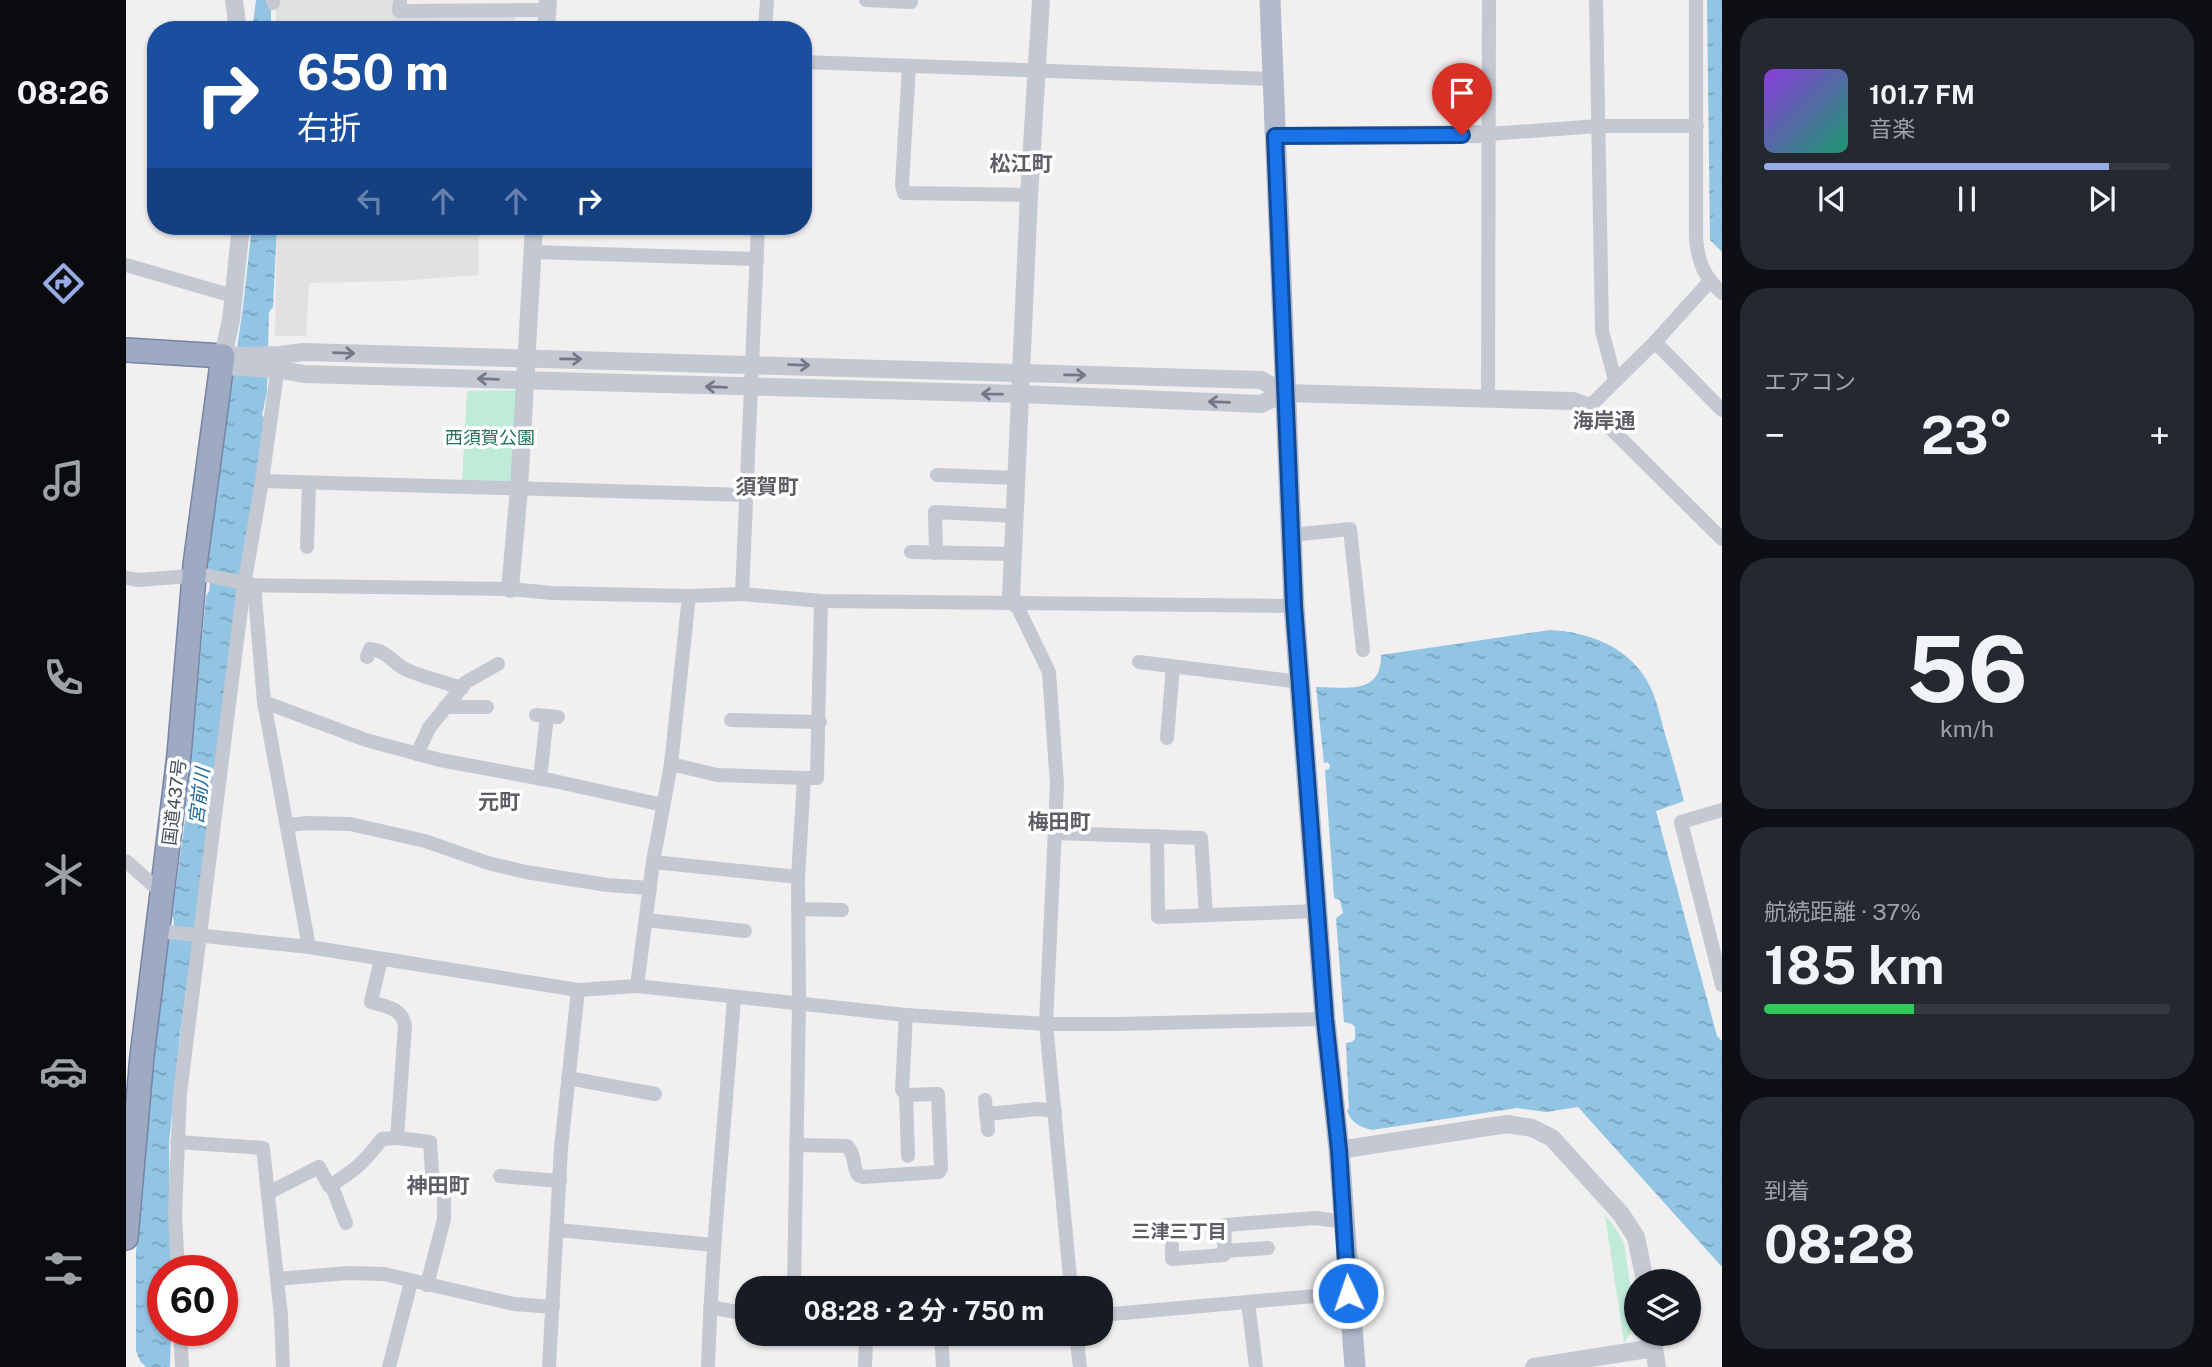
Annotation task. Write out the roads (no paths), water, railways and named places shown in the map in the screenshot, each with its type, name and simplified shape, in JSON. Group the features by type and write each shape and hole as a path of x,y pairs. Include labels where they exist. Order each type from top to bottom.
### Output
{"highway":[{"path":"126,350 226,361"},
{"path":"126,361 226,361"},
{"name":"国道437号","path":"126,1238 134,1056 162,931 163,894 226,361"}],"main road":[{"path":"1270,0 1294,606 1325,1019 1339,1150 1354,1367"}],"street":[{"path":"234,0 237,21"},
{"path":"400,0 398,11 547,5"},
{"path":"766,21 767,0"},
{"path":"866,0 912,0"},
{"path":"1041,0 1029,195 1011,597 1049,672 1057,784 1046,1024 1070,1276"},
{"path":"1488,398 1489,0"},
{"path":"1595,0 1602,331 1615,380"},
{"path":"1696,0 1696,239 1698,260 1710,281 1722,293"},
{"path":"812,62 1272,79"},
{"path":"909,66 902,184 904,193 1029,195"},
{"path":"1275,136 1489,134 1598,126 1697,126"},
{"path":"241,235 226,361 276,362 303,352 753,363 1261,380 1285,393"},
{"path":"510,589 519,489 534,235"},
{"path":"742,594 758,235"},
{"path":"533,253 757,259"},
{"path":"126,265 233,296"},
{"path":"1589,407 1655,342 1710,281"},
{"path":"1655,342 1722,410"},
{"path":"276,362 304,374 1020,394 1261,404 1285,393 1573,401 1589,407 1722,539"},
{"path":"177,1255 175,1214 177,1142 186,1043 244,584 262,481 276,362"},
{"path":"937,475 1016,478"},
{"path":"262,481 747,495"},
{"path":"307,548 309,483"},
{"path":"936,553 935,512 1015,516"},
{"path":"1291,536 1350,529 1363,650"},
{"path":"911,552 1013,554"},
{"path":"126,578 138,580 199,576 244,584 510,589 552,593 689,596 742,594 821,601 1294,606"},
{"path":"244,584 309,947"},
{"path":"637,986 653,862 671,764 689,596"},
{"path":"671,764 717,775 817,778 821,601"},
{"path":"367,657 370,649 377,650 396,660 403,668 461,688"},
{"path":"1139,662 1300,682"},
{"path":"417,754 429,728 466,682 498,664"},
{"path":"1167,738 1173,667"},
{"path":"264,702 366,740 417,754 663,805"},
{"path":"445,707 487,707"},
{"path":"731,720 769,712 820,722"},
{"path":"540,779 547,716"},
{"path":"794,1276 799,1003 798,877 804,778"},
{"path":"1722,810 1681,822 1722,985"},
{"path":"288,825 350,824 425,841 488,863 526,872 607,885 650,888"},
{"path":"1055,833 1201,838 1206,915"},
{"path":"1157,836 1158,917 1318,911"},
{"path":"126,861 163,894"},
{"path":"653,862 798,877"},
{"path":"798,909 842,909"},
{"path":"646,920 745,931"},
{"path":"162,931 309,947 578,990 637,986 906,1015 1046,1024 1325,1019"},
{"path":"381,959 371,1003 399,1012 405,1026 397,1138"},
{"path":"549,1367 560,1181 578,990"},
{"path":"708,1367 713,1245 726,1117 734,997"},
{"path":"906,1015 902,1090 906,1096 908,1156"},
{"path":"568,1078 655,1094"},
{"path":"796,1145 848,1146 853,1152 855,1169 858,1175 863,1177 939,1172 942,1168 938,1094 906,1096"},
{"path":"988,1130 986,1107 1055,1111"},
{"path":"1339,1150 1507,1124 1532,1128 1552,1138 1621,1214 1636,1237 1643,1269"},
{"path":"268,1193 319,1167 329,1186 352,1173 382,1139 430,1142 433,1187 444,1188 444,1219 427,1285"},
{"path":"177,1142 262,1148 277,1279 283,1367"},
{"path":"500,1176 560,1181"},
{"path":"331,1184 346,1223"},
{"path":"1171,1246 1172,1259 1224,1255 1226,1225 1316,1218 1344,1222"},
{"path":"558,1230 713,1245"},
{"path":"1224,1251 1268,1248"},
{"path":"277,1279 359,1273 384,1274 514,1304 553,1307"},
{"path":"389,1367 411,1282"},
{"path":"1113,1314 1348,1293"},
{"path":"1248,1302 1256,1367"},
{"path":"710,1307 735,1312"},
{"path":"181,1346 182,1367"},
{"path":"860,1346 865,1367"},
{"path":"942,1346 943,1367"},
{"path":"1077,1346 1080,1367"},
{"path":"1534,1367 1630,1346"},
{"path":"1654,1346 1657,1367"}],"water":[{"path":"256,0 271,0 271,21 253,21"},
{"path":"1707,0 1722,0 1722,252 1710,240"},
{"name":"宮前川","path":"251,235 277,235 273,307 269,312 267,392 262,415 265,419 180,1034 169,1143 171,1255 147,1255 147,1346 171,1346 170,1367 146,1367 136,1351 139,1190 166,946 174,927 172,916 185,820 206,596 211,577 205,571"},
{"path":"1550,630 1578,634 1604,642 1637,667 1655,699 1684,801 1656,811 1717,1036 1722,1041 1722,1267 1578,1107 1546,1112 1517,1108 1372,1130 1356,1124 1347,1110 1346,1043 1355,1039 1355,1027 1344,1022 1336,918 1343,913 1340,900 1334,898 1325,770 1329,769 1330,765 1324,763 1316,687 1349,688 1368,683 1380,668 1381,655"}],"district":[{"name":"松江町","path":"1021,163"},
{"name":"海岸通","path":"1604,420"},
{"name":"須賀町","path":"767,486"},
{"name":"元町","path":"499,801"},
{"name":"梅田町","path":"1059,821"},
{"name":"神田町","path":"438,1185"},
{"name":"三津三丁目","path":"1179,1231"}],"park label":[{"name":"西須賀公園","path":"490,437"}]}
